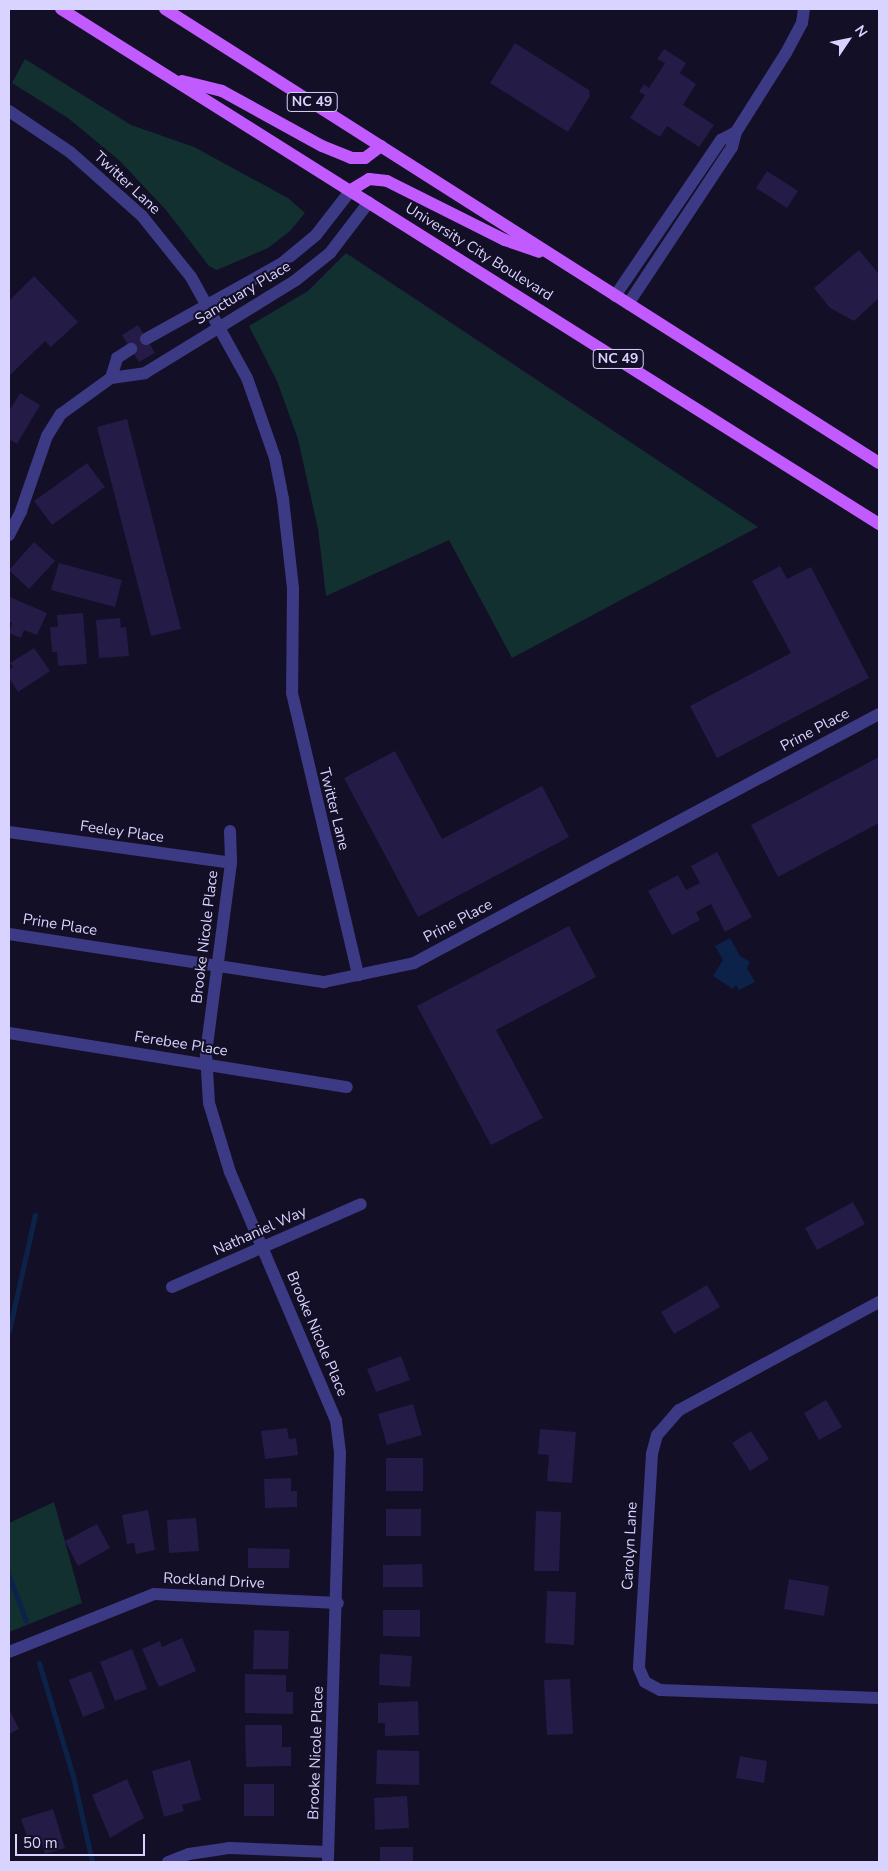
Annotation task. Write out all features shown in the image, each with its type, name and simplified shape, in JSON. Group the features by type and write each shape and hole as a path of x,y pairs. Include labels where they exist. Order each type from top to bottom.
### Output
{"main road":[{"name":"University City Boulevard","path":"61,9 879,524"},
{"name":"NC 49","path":"165,9 879,464"},
{"path":"172,79 222,91 322,146 351,158 366,158 381,146"},
{"path":"350,190 369,179 386,182 505,240 564,262"}],"street":[{"path":"628,304 732,147 736,132 790,46 802,23 804,9"},
{"name":"Twitter Lane","path":"9,110 70,152 142,216 191,277 220,325 247,378 275,458 291,545 292,694 297,727 358,975"},
{"path":"615,296 721,140 736,132"},
{"name":"Sanctuary Place","path":"146,338 208,305 302,249 350,190"},
{"name":"Sanctuary Place","path":"9,536 21,511 47,436 56,421 79,399 111,378 145,373 220,325 296,280 319,263 369,202"},
{"path":"111,378 117,358 131,348"},
{"name":"Prine Place","path":"9,934 324,982 414,963 879,714"},
{"name":"Brooke Nicole Place","path":"230,831 231,863 206,1065 209,1103 230,1172 336,1420 340,1453 338,1603 328,1857"},
{"name":"Feeley Place","path":"9,832 231,863"},
{"name":"Ferebee Place","path":"9,1034 347,1087"},
{"name":"Nathaniel Way","path":"172,1287 263,1249 361,1204"},
{"name":"Carolyn Lane","path":"879,1302 679,1410 657,1435 652,1454 639,1668 645,1682 660,1690 879,1698"},
{"name":"Rockland Drive","path":"9,1652 154,1594 338,1603"},
{"path":"168,1862 189,1854 230,1848 328,1857"}],"green space":[{"path":"25,59 131,125 194,147 288,198 305,213 290,231 268,248 217,270 209,266 166,210 120,161 68,118 12,83"},
{"path":"346,253 758,527 512,658 449,540 326,596 318,529 298,439 277,381 249,326 308,291"},
{"path":"54,1502 82,1603 9,1632 9,1523"}],"water":[{"path":"730,938 740,956 750,962 747,968 755,982 739,990 736,985 733,989 713,976 723,960 715,946"}],"building":[{"path":"515,43 589,90 590,96 568,132 490,83"},
{"path":"664,49 686,63 680,73 696,84 683,105 714,125 699,147 667,126 660,137 630,118 645,95 639,92 644,84 649,88 665,63 657,59"},
{"path":"767,171 798,191 787,208 756,188"},
{"path":"859,250 879,274 879,298 854,321 830,308 814,288"},
{"path":"34,276 78,322 51,347 45,341 9,376 9,301"},
{"path":"138,325 155,353 139,362 122,335"},
{"path":"20,393 40,405 17,444 9,439 9,411"},
{"path":"127,419 181,629 151,636 97,427"},
{"path":"87,463 105,487 52,525 34,501"},
{"path":"34,542 55,561 29,589 9,570"},
{"path":"59,563 122,580 115,607 51,590"},
{"path":"780,566 787,579 811,567 869,678 717,758 690,706 791,653 752,581"},
{"path":"10,597 47,613 37,635 24,630 21,638 9,633 12,623 9,621"},
{"path":"83,613 87,664 58,666 57,652 52,652 50,627 58,627 57,615"},
{"path":"120,618 121,628 126,627 129,656 99,658 96,620"},
{"path":"34,648 50,671 18,692 9,678 9,670 13,667 10,663"},
{"path":"395,751 442,839 542,786 569,837 418,917 344,778"},
{"path":"879,757 879,823 778,877 751,825"},
{"path":"717,852 752,917 725,932 711,904 696,912 700,920 672,935 648,891 678,875 686,890 700,883 691,866"},
{"path":"569,926 596,977 496,1030 543,1118 491,1145 417,1006"},
{"path":"853,1202 865,1224 817,1250 805,1228"},
{"path":"707,1285 720,1307 674,1334 661,1312"},
{"path":"401,1356 410,1380 376,1392 367,1369"},
{"path":"826,1400 842,1427 819,1440 804,1413"},
{"path":"413,1404 422,1435 387,1445 378,1414"},
{"path":"287,1428 289,1439 296,1438 298,1455 265,1459 261,1431"},
{"path":"540,1429 576,1432 572,1483 547,1481 549,1455 538,1454"},
{"path":"751,1431 769,1459 750,1471 732,1443"},
{"path":"386,1458 423,1458 423,1491 386,1491"},
{"path":"291,1478 291,1491 297,1491 297,1507 265,1508 264,1479"},
{"path":"386,1509 421,1509 421,1536 386,1536"},
{"path":"148,1510 155,1550 136,1554 134,1543 127,1544 122,1515"},
{"path":"536,1511 561,1512 559,1571 534,1571"},
{"path":"196,1518 199,1551 169,1553 167,1520"},
{"path":"97,1524 110,1548 78,1566 65,1541"},
{"path":"248,1548 290,1549 289,1568 248,1568"},
{"path":"422,1564 423,1587 383,1587 383,1565"},
{"path":"789,1579 829,1586 824,1616 784,1609"},
{"path":"547,1591 576,1592 574,1645 545,1643"},
{"path":"383,1610 420,1610 420,1637 383,1636"},
{"path":"254,1630 289,1631 288,1669 253,1669"},
{"path":"182,1638 196,1671 159,1687 142,1649 160,1641 162,1647"},
{"path":"132,1649 147,1689 115,1701 100,1662"},
{"path":"380,1654 412,1656 410,1687 379,1685"},
{"path":"91,1671 105,1708 83,1717 69,1680"},
{"path":"245,1674 286,1675 286,1692 293,1692 293,1714 245,1713"},
{"path":"570,1679 573,1734 547,1735 544,1680"},
{"path":"418,1701 419,1735 385,1736 385,1723 378,1723 378,1703"},
{"path":"9,1709 19,1729 9,1734"},
{"path":"245,1725 282,1725 282,1747 291,1747 291,1766 246,1767"},
{"path":"377,1750 419,1751 419,1785 376,1784"},
{"path":"740,1756 767,1761 764,1783 736,1778"},
{"path":"190,1760 201,1800 182,1805 184,1811 164,1817 152,1771"},
{"path":"127,1779 144,1818 110,1838 92,1795"},
{"path":"244,1784 274,1784 274,1816 244,1816"},
{"path":"407,1796 409,1828 375,1830 374,1798"},
{"path":"53,1809 65,1848 45,1854 42,1844 31,1848 21,1819"},
{"path":"380,1847 413,1847 413,1862 380,1862"}],"waterway":[{"path":"9,1331 35,1215"},
{"path":"9,1576 26,1621"},
{"path":"39,1663 73,1776 92,1862"}]}
